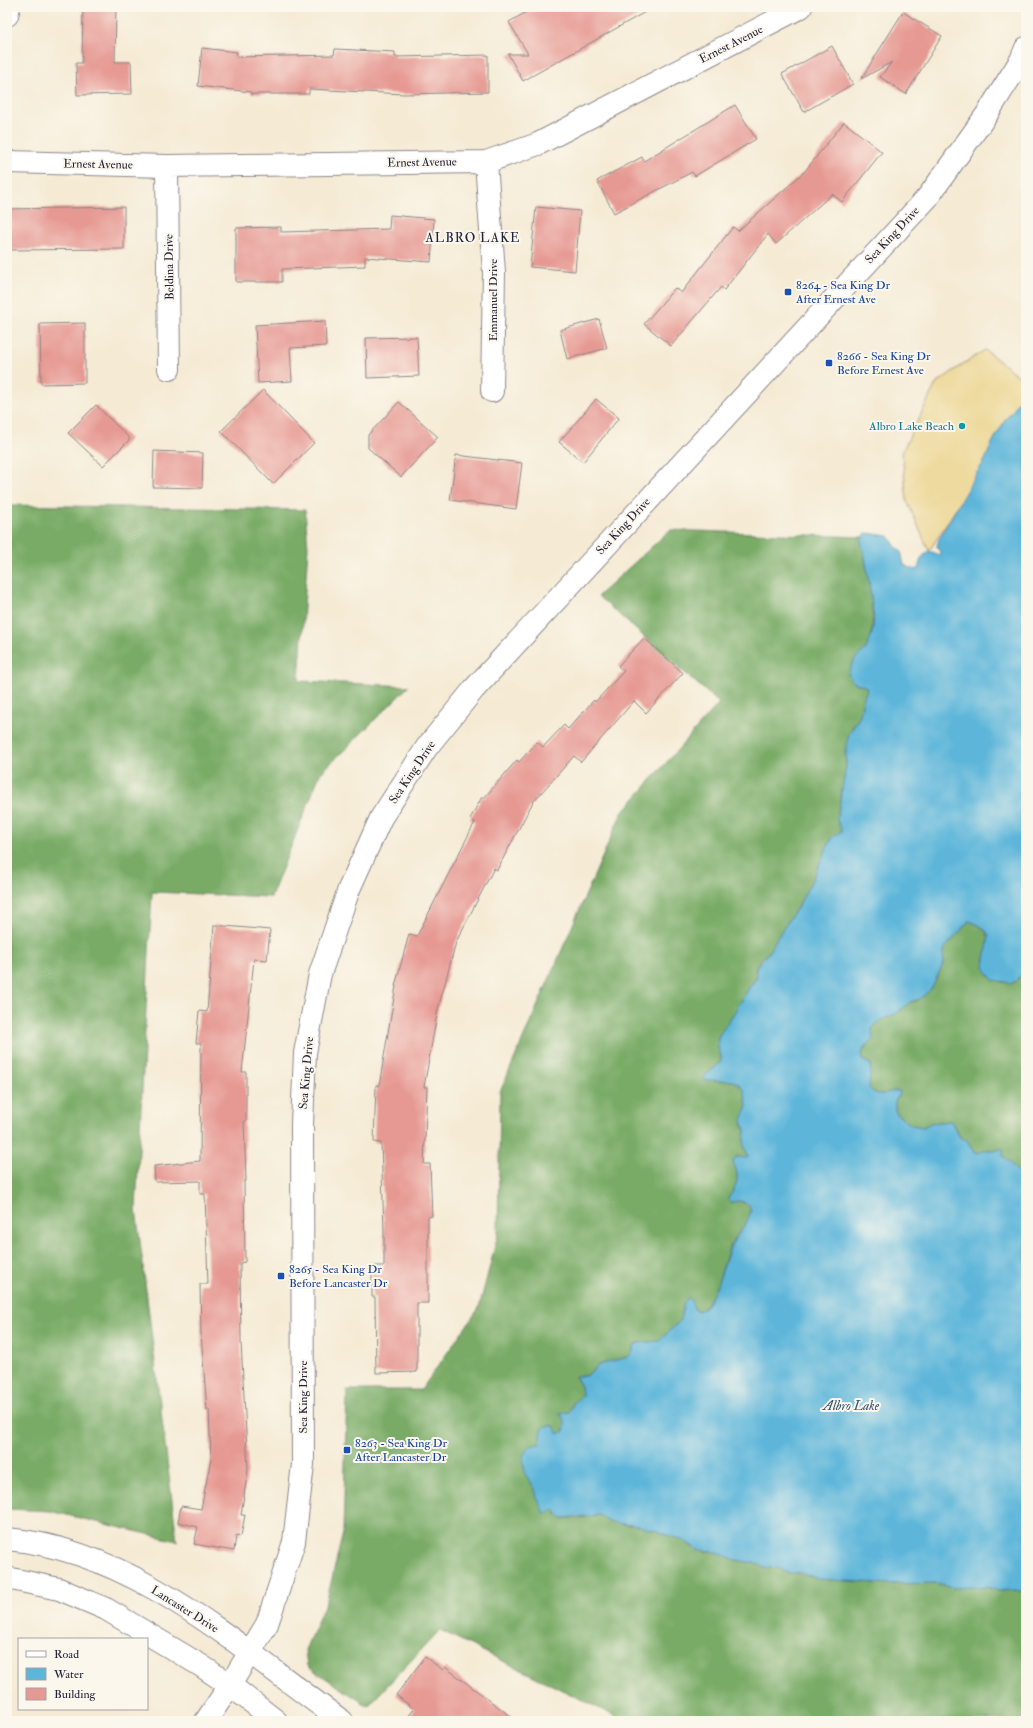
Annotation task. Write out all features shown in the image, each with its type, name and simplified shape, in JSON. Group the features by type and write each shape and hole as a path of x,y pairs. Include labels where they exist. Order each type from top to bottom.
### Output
{"street":[{"path":"7,15 9,7"},
{"name":"Ernest Avenue","path":"7,162 167,166 486,162 538,144 801,7"},
{"name":"Sea King Drive","path":"206,1721 268,1624 294,1542 303,1464 302,1124 305,1053 320,974 349,889 381,818 427,748 474,690 928,197 987,114 1021,60 1026,48"},
{"name":"Emmanuel Drive","path":"486,162 494,272 492,390"},
{"name":"Beldina Drive","path":"167,166 170,369"},
{"name":"Lancaster Drive","path":"7,1539 54,1547 96,1560 135,1578 212,1625 251,1652 342,1721"},
{"path":"7,1578 59,1589 106,1609 185,1656 230,1685 276,1721"}],"green space":[{"path":"7,505 305,510 308,547 299,681 409,686 320,774 271,897 152,892 136,1209 177,1541 50,1511 7,1509"},
{"path":"670,530 863,537 862,544 865,555 873,618 870,641 866,649 855,659 856,684 865,685 867,689 860,716 853,726 845,752 846,766 837,820 842,831 832,837 798,907 768,953 761,959 755,969 757,976 755,980 718,1037 718,1048 721,1056 721,1062 704,1080 733,1081 739,1084 745,1092 747,1107 742,1123 745,1130 744,1145 748,1156 747,1158 737,1157 733,1163 737,1172 737,1181 734,1190 728,1198 730,1202 740,1201 751,1207 750,1216 734,1239 713,1294 701,1311 694,1309 691,1300 684,1302 681,1320 659,1341 638,1343 628,1357 599,1365 586,1376 575,1377 581,1386 582,1395 574,1402 570,1412 560,1413 565,1423 564,1431 559,1434 554,1426 546,1426 542,1430 540,1444 525,1474 536,1492 543,1511 550,1513 553,1509 560,1518 579,1518 599,1515 605,1519 626,1525 639,1526 657,1531 684,1541 692,1547 705,1551 713,1551 736,1560 754,1563 767,1568 778,1567 789,1573 808,1575 819,1579 891,1584 936,1583 953,1587 974,1586 992,1588 999,1591 1015,1590 1026,1592 1026,1721 625,1721 440,1630 368,1706 307,1666 305,1650 327,1599 343,1533 347,1390 421,1390 479,1308 498,1234 500,1092 621,814 719,703 598,596"},
{"path":"969,921 977,924 986,932 988,936 988,947 984,961 1001,982 1016,982 1024,971 1026,959 1026,1171 1020,1173 1003,1156 1003,1149 986,1150 978,1154 973,1151 968,1142 962,1139 951,1121 931,1123 923,1127 911,1125 897,1114 895,1110 895,1102 900,1091 879,1094 870,1090 868,1086 871,1064 862,1060 862,1052 866,1047 874,1025 883,1019 896,1014 910,1002 917,1001 932,988 944,962 943,955 945,948"}],"sand":[{"name":"Albro Lake Beach","path":"985,350 1026,382 1026,400 929,551 907,501 902,452 936,384"}],"water":[{"name":"Albro Lake","path":"1026,393 1026,959 1023,973 1013,983 993,980 985,969 984,965 989,936 981,926 969,921 945,948 943,955 944,962 932,988 920,999 910,1002 896,1014 883,1019 874,1025 872,1030 873,1040 864,1048 862,1060 871,1064 869,1088 873,1092 881,1094 900,1091 895,1102 895,1110 897,1114 911,1125 923,1127 931,1123 951,1121 960,1138 967,1140 973,1151 978,1153 986,1150 998,1150 1003,1148 1003,1156 1016,1170 1020,1173 1026,1171 1026,1592 1015,1590 999,1591 992,1588 974,1586 953,1587 936,1583 891,1584 819,1579 798,1572 790,1573 783,1571 778,1567 767,1568 754,1563 736,1560 713,1551 698,1550 684,1541 657,1531 639,1526 611,1522 599,1515 562,1518 553,1509 550,1513 545,1513 537,1498 535,1488 525,1474 523,1456 529,1446 540,1444 542,1430 546,1426 554,1426 559,1434 564,1431 565,1423 560,1413 570,1412 573,1404 582,1395 581,1386 575,1376 586,1376 599,1365 628,1357 633,1352 634,1346 638,1343 659,1341 681,1320 684,1302 688,1298 691,1300 694,1309 698,1311 703,1308 709,1302 718,1283 732,1243 746,1224 751,1211 749,1204 740,1201 730,1202 728,1198 734,1190 737,1181 737,1172 733,1163 734,1159 737,1157 747,1158 748,1156 744,1145 745,1130 742,1120 747,1107 745,1092 739,1084 733,1081 704,1080 703,1078 721,1062 721,1056 718,1048 718,1037 755,980 757,976 756,967 768,953 798,907 832,837 842,831 837,820 846,766 846,746 849,734 860,716 867,689 865,686 853,682 848,674 855,659 866,649 872,634 874,618 865,556 861,542 864,535 867,533 889,536 896,547 901,551 904,565 916,570 918,569 921,558 929,551 941,555 937,546 939,539 985,460 993,441 1005,420 1014,409 1020,398"}],"building":[{"path":"83,7 116,7 115,62 131,62 132,94 77,95 76,63 82,63"},
{"path":"535,7 654,7 523,81 508,54 528,54 509,22"},
{"path":"903,12 942,36 906,94 880,77 892,62 861,79"},
{"path":"832,46 853,84 804,112 782,74"},
{"path":"202,48 237,52 236,57 334,55 335,49 395,52 395,57 488,55 488,92 404,94 309,89 309,94 251,94 251,92 198,86"},
{"path":"735,105 756,139 695,176 692,172 614,213 597,181 642,157 644,161"},
{"path":"844,122 882,152 842,202 832,194 776,244 768,234 724,290 721,287 671,346 644,324 675,288 681,293 733,227 738,231 805,171"},
{"path":"124,207 124,249 7,250 7,209"},
{"path":"536,207 580,211 575,271 530,267"},
{"path":"390,215 434,219 431,262 365,257 365,266 282,269 282,282 236,282 236,228 281,227 281,232 389,229"},
{"path":"599,319 607,348 567,359 560,330"},
{"path":"325,321 326,346 290,348 292,381 258,383 255,325"},
{"path":"85,323 85,383 41,384 40,324"},
{"path":"417,337 419,376 367,378 366,338"},
{"path":"263,390 314,443 273,484 221,431"},
{"path":"596,399 619,418 583,462 559,442"},
{"path":"399,402 438,437 401,477 368,448 368,435"},
{"path":"96,405 130,439 103,466 68,433"},
{"path":"154,451 203,453 202,488 153,487"},
{"path":"456,455 522,463 516,509 450,500"},
{"path":"644,638 683,673 646,713 634,701 581,762 574,756 533,802 497,870 494,868 456,942 438,1009 424,1087 427,1087 424,1164 430,1164 432,1216 428,1217 428,1303 417,1303 417,1372 376,1373 375,1297 372,1297 372,1266 384,1266 384,1230 381,1143 374,1142 376,1085 379,1086 395,986 409,934 417,936 475,822 470,819 482,797 484,798 517,760 519,762 537,742 543,747 564,725 568,729 594,700 595,702 624,671 618,666"},
{"path":"214,925 270,930 267,960 254,959 242,1072 246,1072 246,1121 244,1121 246,1181 244,1181 245,1262 240,1263 241,1342 248,1469 241,1515 245,1515 241,1536 236,1535 234,1551 194,1544 198,1527 178,1522 181,1506 201,1509 211,1459 209,1409 207,1410 201,1334 200,1284 208,1284 205,1194 200,1194 200,1181 155,1182 154,1166 200,1161 201,1043 196,1043 199,1011 207,1012"},
{"path":"425,1657 443,1670 445,1667 517,1721 405,1721 414,1709 396,1695"}],"place":[{"name":"8264 - Sea King Dr After Ernest Ave","path":"788,292"},
{"name":"8266 - Sea King Dr Before Ernest Ave","path":"829,363"},
{"name":"Albro Lake Beach","path":"962,426"},
{"name":"8265 - Sea King Dr Before Lancaster Dr","path":"281,1276"},
{"name":"8263 - Sea King Dr After Lancaster Dr","path":"347,1450"}],"district":[{"name":"ALBRO LAKE","path":"473,237"}]}
